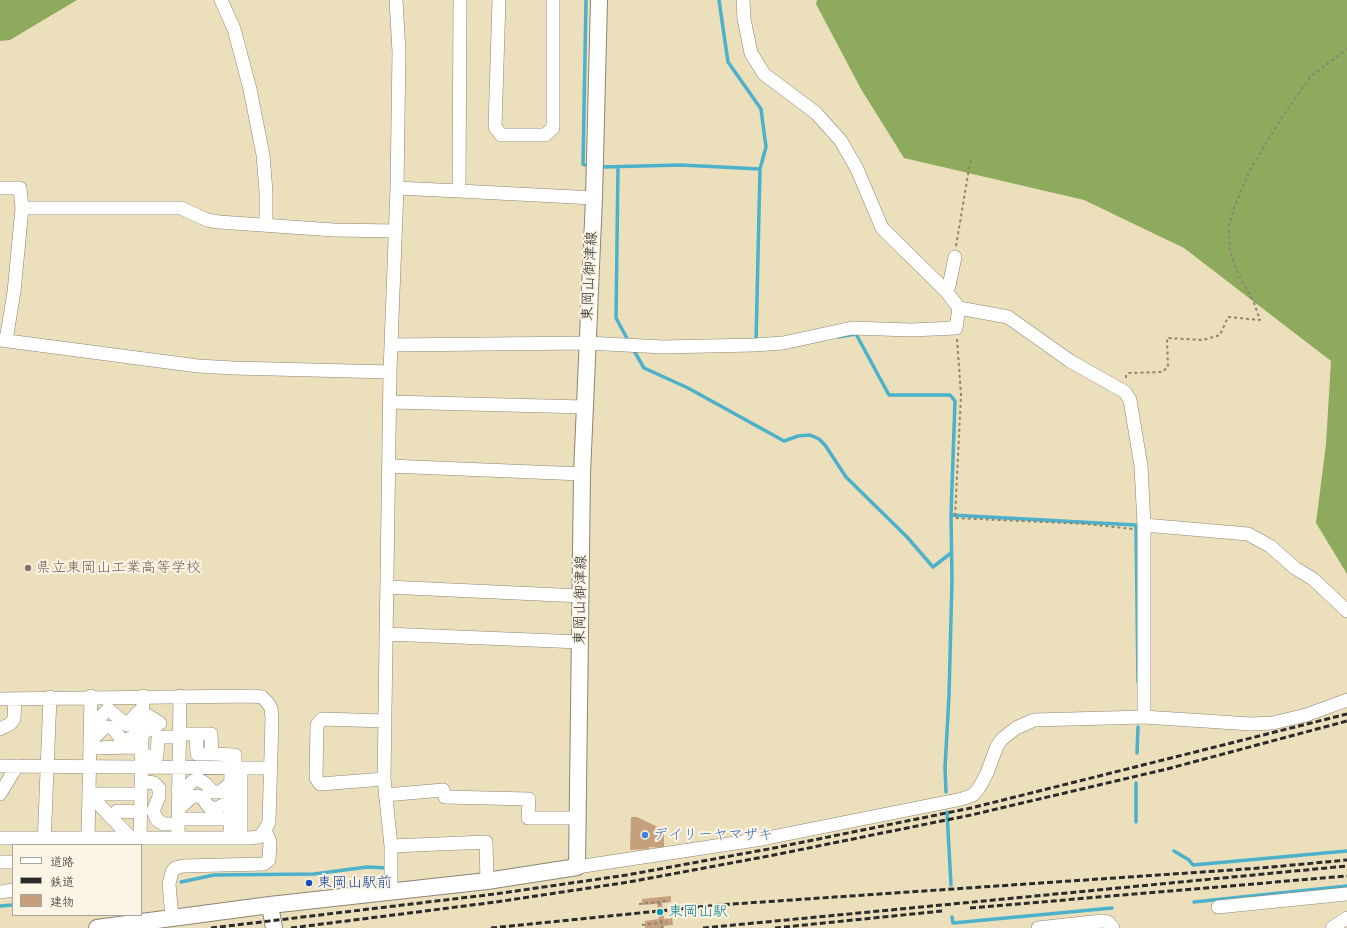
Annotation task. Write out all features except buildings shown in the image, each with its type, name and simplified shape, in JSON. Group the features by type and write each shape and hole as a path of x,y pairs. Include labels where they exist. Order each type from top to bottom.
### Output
{"main road":[{"name":"東岡山御津線","path":"577,867 576,818 582,474 594,198 599,0"},
{"path":"98,928 270,905 487,881 577,867"},
{"path":"270,905 274,928"}],"street":[{"path":"221,0 234,29 250,88 263,155 266,192 266,224"},
{"path":"391,891 391,846 384,779 390,372 397,188 399,52 396,0"},
{"path":"459,191 460,0"},
{"path":"499,0 495,127 501,135 545,134 553,128 553,0"},
{"path":"743,0 744,19 751,53 764,74 816,112 841,141 857,169 882,228 946,291 959,308 1008,317 1070,361 1125,392 1130,400 1141,466 1144,527 1144,717"},
{"path":"0,188 20,188 22,208 14,292 3,340 198,366 390,372"},
{"path":"397,188 594,198"},
{"path":"22,208 181,208 207,220 219,222 266,224 334,230 395,231"},
{"path":"946,291 949,286 954,257"},
{"path":"392,344 587,343 663,347 758,345 783,343 852,328 910,330 956,328 959,308"},
{"path":"390,402 584,407"},
{"path":"389,466 582,474"},
{"path":"1144,527 1248,534 1270,546 1295,568 1313,579 1347,610"},
{"path":"387,587 581,596"},
{"path":"386,634 580,642"},
{"path":"83,840 89,794 91,696"},
{"path":"0,699 91,696 262,697 271,708 272,718 270,822 266,830 259,837 136,838 45,841 0,838"},
{"path":"136,838 140,812 142,696"},
{"path":"178,838 180,696"},
{"path":"45,841 50,697"},
{"path":"0,729 10,724 14,719 15,698"},
{"path":"577,867 762,839 962,799 973,795 988,773 997,746 1009,733 1026,722 1047,718 1144,717 1251,724 1273,723 1306,715 1347,700"},
{"path":"0,766 89,767 141,747 160,723 142,712 138,712 127,725 108,709 98,720 91,720"},
{"path":"384,779 320,784 316,778 317,725 322,719 385,721"},
{"path":"90,741 104,728 108,727 113,728 121,739 125,740 130,739 137,731 141,747 157,756 158,737 211,734 212,754 235,755 235,838"},
{"path":"90,741 109,742 125,752 141,747 179,767 270,768"},
{"path":"0,794 17,766"},
{"path":"235,768 231,783 230,819 235,838"},
{"path":"178,790 184,790 193,781 198,779 206,784 213,792 220,792 231,783"},
{"path":"89,794 141,788 154,783 159,788 159,797 153,811 157,820 164,824 178,822 197,815 230,819"},
{"path":"385,795 443,790 445,798 529,799 528,818 576,818"},
{"path":"89,794 136,838"},
{"path":"178,805 183,806 192,797 197,796 202,797 208,806 215,809 231,801"},
{"path":"123,808 140,812"},
{"path":"172,918 169,884 172,872 175,868 183,866 264,864 270,860 270,842 266,830"},
{"path":"391,846 486,842 487,881"},
{"path":"0,862 12,862"},
{"path":"0,892 12,890"},
{"path":"1218,907 1347,894"},
{"path":"1332,928 1347,918"},
{"path":"1038,928 1102,921 1108,922 1113,928"}],"path":[{"path":"1125,392 1126,375 1129,373 1162,372 1168,367 1167,338 1203,340 1220,335 1228,317 1260,320 1254,303 1236,269 1230,252 1229,226 1234,208 1250,170 1284,114 1311,76 1347,49"},
{"path":"954,257 970,157"},
{"path":"956,328 961,395 955,518 1144,527"},
{"path":"639,904 666,901"},
{"path":"659,902 662,928"},
{"path":"642,925 667,922"}],"green space":[{"path":"0,0 77,0 10,40 0,41"},
{"path":"817,0 1347,0 1347,574 1316,523 1326,444 1331,361 1184,248 1084,200 904,158 861,89 816,4"}],"waterway":[{"path":"585,165 583,164 586,0"},
{"path":"719,0 728,62 761,109 766,147 760,169 756,342"},
{"path":"602,167 681,165 760,169"},
{"path":"618,167 616,318 629,342"},
{"path":"838,337 856,334 889,395 950,395 955,401 951,515 952,579 949,696 945,768 946,792"},
{"path":"633,349 644,368 688,388 784,441 798,436 810,435 819,439 825,445 846,477 907,537 933,567 951,553"},
{"path":"951,515 1136,525 1138,682"},
{"path":"1137,753 1138,727"},
{"path":"1136,783 1136,822"},
{"path":"947,812 951,885"},
{"path":"1174,851 1189,860 1193,865 1347,851"},
{"path":"181,882 214,875 314,874 367,867 388,868"},
{"path":"1194,902 1347,886"},
{"path":"0,906 12,905"},
{"path":"952,917 953,923 1112,908"}],"railway":[{"path":"211,928 495,894 627,875 774,848 971,808 1347,714"},
{"path":"291,928 496,902 629,882 774,855 971,815 1167,769 1347,721"},
{"path":"491,928 718,905 1261,868 1347,860"},
{"path":"703,928 1347,866"},
{"path":"970,908 1347,876"},
{"path":"775,928 942,911"}],"place":[{"name":"県立東岡山工業高等学校","path":"28,568"},
{"name":"デイリーヤマザキ","path":"645,835"},
{"name":"東岡山駅前","path":"309,883"},
{"name":"東岡山駅","path":"660,912"}]}
